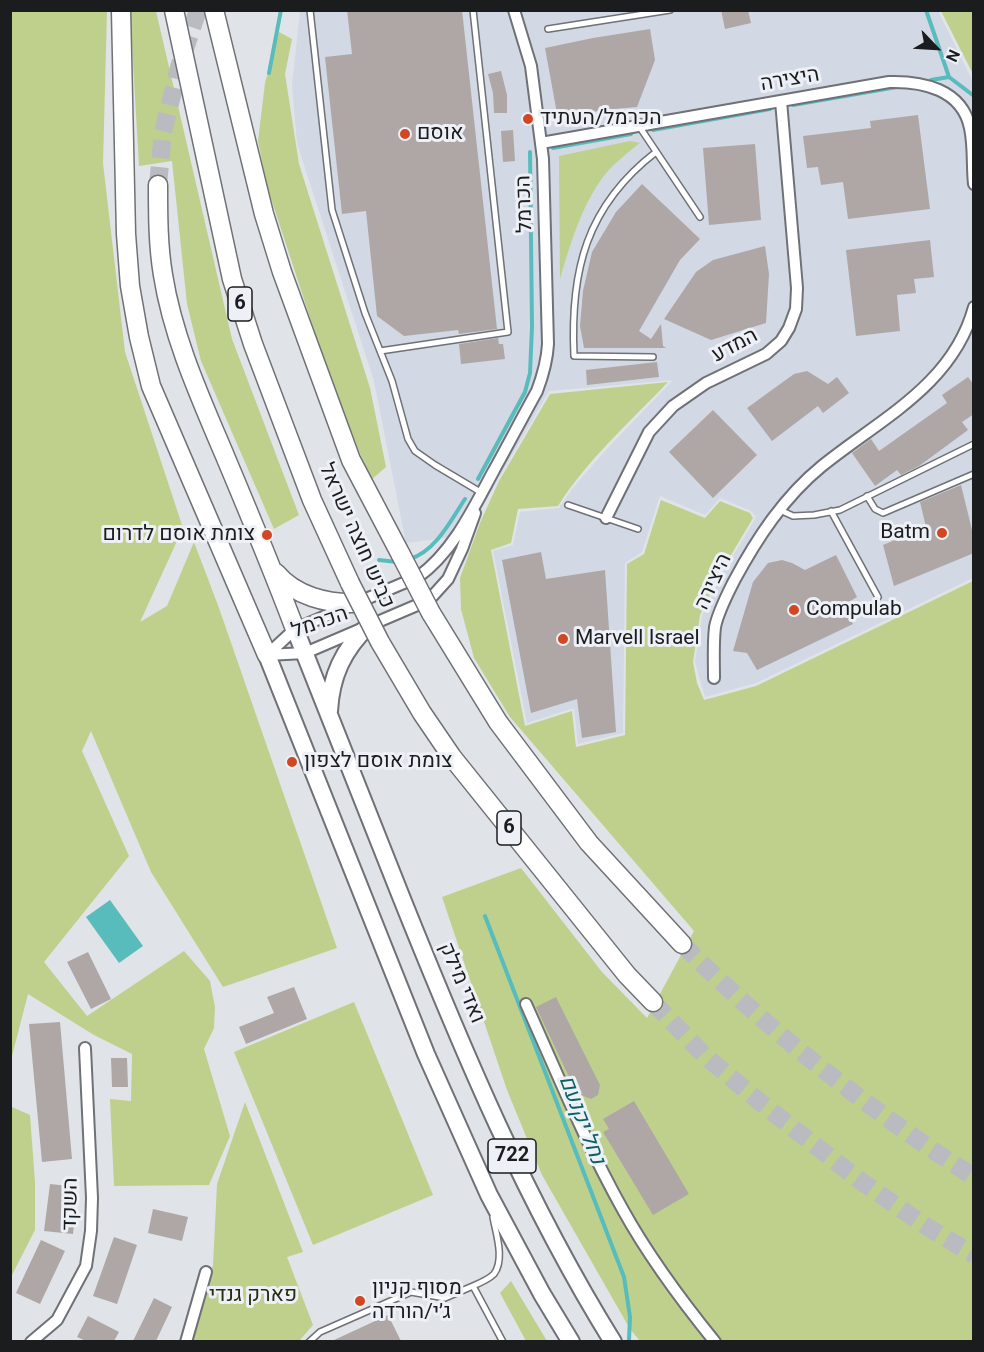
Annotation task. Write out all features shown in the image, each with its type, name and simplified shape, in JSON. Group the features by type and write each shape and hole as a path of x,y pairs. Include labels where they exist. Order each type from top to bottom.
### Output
{"highway":[{"path":"121,10 126,234 130,286 139,337 151,386 267,655"},
{"name":"כביש חוצה ישראל","path":"174,10 232,279 253,344 312,500 350,583 380,642 452,757 627,975 653,1002"},
{"name":"כביש חוצה ישראל","path":"214,10 264,214 282,272 351,460 430,613 498,722 589,843 682,944"},
{"path":"158,185 158,229 163,275 172,317 199,395 295,629"},
{"path":"272,569 299,592 332,603 356,603"}],"main road":[{"path":"329,714 330,698 339,664 347,649 368,626"},
{"name":"ואדי מילק","path":"295,629 435,982 488,1106 547,1229 613,1341"},
{"name":"722","path":"267,655 426,1054 489,1195 542,1294 571,1341"}],"street":[{"name":"הכרמל","path":"267,655 295,629 418,577 427,571 450,544 482,493 537,391 547,364 541,143 531,66 514,10"},
{"name":"היצירה","path":"541,143 889,82 911,82 938,89 947,94 962,110 970,127 974,184"},
{"name":"המדע","path":"606,518 649,432 673,406 706,382 766,354 781,341 789,328 796,309 797,288 781,101"},
{"name":"היצירה","path":"714,678 716,625 726,596 752,546 779,509 821,467 925,388 943,368 959,343 974,308"},
{"name":"הכרמל","path":"267,655 305,653 420,605 439,592 455,567 482,493"},
{"path":"526,1004 592,1150 624,1212 687,1307 715,1341"},
{"name":"השקד","path":"31,1341 57,1320 86,1266 91,1231 92,1198 86,1048"},
{"path":"186,1341 206,1272"}],"lane":[{"path":"310,10 332,210 364,313 392,381 408,439 415,451 482,493"},
{"path":"380,351 508,332 473,10"},
{"path":"620,10 621,18"},
{"path":"548,29 670,10"},
{"path":"638,126 700,217"},
{"path":"653,357 574,356 572,319 577,281 586,242 602,211 637,167 656,152"},
{"path":"779,509 793,516 840,510 974,444"},
{"path":"867,496 875,509 883,513 974,474"},
{"path":"568,505 638,529"},
{"path":"831,511 878,597"},
{"path":"309,1341 320,1332 411,1292 445,1298 473,1286 494,1273 499,1256 489,1195"},
{"path":"473,1286 502,1341"}],"shaded area":[{"path":"300,11 938,11 973,82 973,578 756,683 705,697 695,662 702,616 723,573 756,517 751,511 720,498 705,515 660,496 642,552 625,563 623,733 578,744 574,708 527,723 493,551 513,545 520,512 559,508 604,452 673,380 549,391 466,535 406,543 374,381 297,143 292,85"}],"green space":[{"path":"11,10 107,11 103,163 125,352 183,528 140,622 167,606 194,542 337,948 223,987 151,872 91,731 82,751 129,856 44,962 87,1016 184,951 210,981 215,1007 214,1028 204,1049 230,1136 209,1185 114,1186 110,1099 131,1101 132,1054 94,1035 28,994 11,1060"},
{"path":"130,11 156,11 232,339 299,515 274,529 201,361 187,304 172,161 139,166"},
{"path":"941,11 973,11 973,74"},
{"path":"279,32 292,39 285,74 299,164 370,388 386,467 371,480 333,388 267,186 258,141 265,83"},
{"path":"630,141 640,143 611,168 588,201 577,226 560,279 559,156"},
{"path":"668,382 596,457 558,506 518,509 511,543 491,550 525,726 572,711 576,747 625,735 627,564 644,554 661,500 705,518 720,501 750,513 753,518 721,572 700,615 693,662 697,683 704,700 756,686 973,581 973,1341 640,1341 630,1329 542,1175 507,1090 442,897 521,868 602,972 647,1018 694,931 510,717 474,658 461,609 460,578 480,523 499,481 550,394"},
{"path":"354,1002 433,1195 313,1245 234,1052"},
{"name":"פארק גנדי","path":"245,1102 303,1252 287,1257 313,1325 299,1341 192,1341 213,1265 217,1184"},
{"path":"12,1107 30,1115 35,1182 35,1230 11,1277"},
{"path":"511,1281 547,1341 526,1341 500,1293"}],"water":[{"path":"110,900 143,946 119,963 86,917"}],"building":[{"name":"אוסם","path":"347,10 462,10 497,329 459,334 458,330 404,336 377,316 366,211 342,214 325,57 352,54"},
{"path":"721,10 748,10 751,23 725,29"},
{"path":"650,29 655,60 637,107 603,110 558,119 545,48"},
{"path":"501,71 507,95 507,113 494,113 493,93 488,74"},
{"path":"918,115 930,209 848,219 843,182 821,185 818,167 807,168 803,136 871,128 870,121"},
{"path":"513,130 515,161 503,162 501,131"},
{"path":"755,144 761,220 709,225 703,148"},
{"path":"642,184 700,239 680,260 639,331 651,339 661,324 663,346 666,348 584,348 580,326 583,291 592,252 616,212"},
{"path":"930,240 934,277 914,279 916,293 897,295 900,331 856,336 846,250"},
{"path":"765,246 769,274 766,323 711,340 664,319 696,272 713,260"},
{"path":"498,338 499,344 503,344 505,359 461,364 459,344"},
{"path":"657,362 659,377 587,385 586,370"},
{"path":"807,371 828,384 837,377 849,393 823,413 818,406 772,441 747,408 794,374"},
{"path":"968,377 974,385 974,414 962,422 968,430 919,466 901,475 897,470 875,486 852,453 871,439 879,451 947,403 942,395"},
{"path":"713,410 757,455 713,498 669,452"},
{"name":"Batm","path":"961,485 974,538 974,553 894,586 883,545 926,527 920,502"},
{"name":"Marvell Israel","path":"541,552 546,579 605,570 616,732 582,738 577,699 531,713 502,560"},
{"name":"Compulab","path":"836,555 857,597 842,606 853,624 757,670 747,653 733,651 753,582 768,563 782,560 805,570"},
{"path":"88,952 111,999 91,1009 67,962"},
{"path":"294,987 307,1019 246,1044 239,1027 274,1013 267,997"},
{"path":"556,997 600,1085 598,1095 591,1099 581,1095 575,1076 570,1079 536,1007"},
{"path":"60,1022 72,1159 42,1162 29,1024"},
{"path":"111,1058 127,1058 128,1087 112,1087"},
{"path":"634,1101 689,1194 653,1215 603,1132 609,1129 603,1119"},
{"path":"50,1184 78,1187 73,1234 44,1231"},
{"path":"153,1209 188,1217 182,1241 148,1233"},
{"path":"114,1237 137,1245 117,1304 93,1296"},
{"path":"41,1240 65,1251 40,1304 16,1293"},
{"path":"154,1298 172,1307 156,1341 133,1341"},
{"path":"388,1315 401,1341 332,1341"},
{"path":"88,1316 119,1332 114,1341 86,1341 77,1337"}],"waterway":[{"name":"נחל יקנעם","path":"269,73 281,10"},
{"path":"926,10 949,77"},
{"path":"931,80 949,77 974,96"},
{"path":"793,105 897,87"},
{"path":"653,130 770,109"},
{"path":"553,148 631,134"},
{"path":"478,479 525,392 530,373 532,327 530,152"},
{"path":"410,559 428,549 435,542 465,499"},
{"path":"379,560 397,562"},
{"name":"נחל יקנעם","path":"485,916 624,1277 630,1317 629,1340"}],"tunnel":[{"path":"158,185 163,132 179,67 198,10"},
{"path":"682,944 750,1008 821,1068 896,1125 974,1177"},
{"path":"653,1002 704,1055 761,1103 858,1179 924,1225 974,1255"}],"place":[{"name":"הכרמל/העתיד","path":"528,119"},
{"name":"אוסם","path":"405,134"},
{"name":"Batm","path":"942,533"},
{"name":"צומת אוסם לדרום","path":"267,535"},
{"name":"Compulab","path":"794,610"},
{"name":"Marvell Israel","path":"563,639"},
{"name":"צומת אוסם לצפון","path":"292,762"},
{"name":"מסוף קניון ג׳י/הורדה","path":"360,1301"}]}
